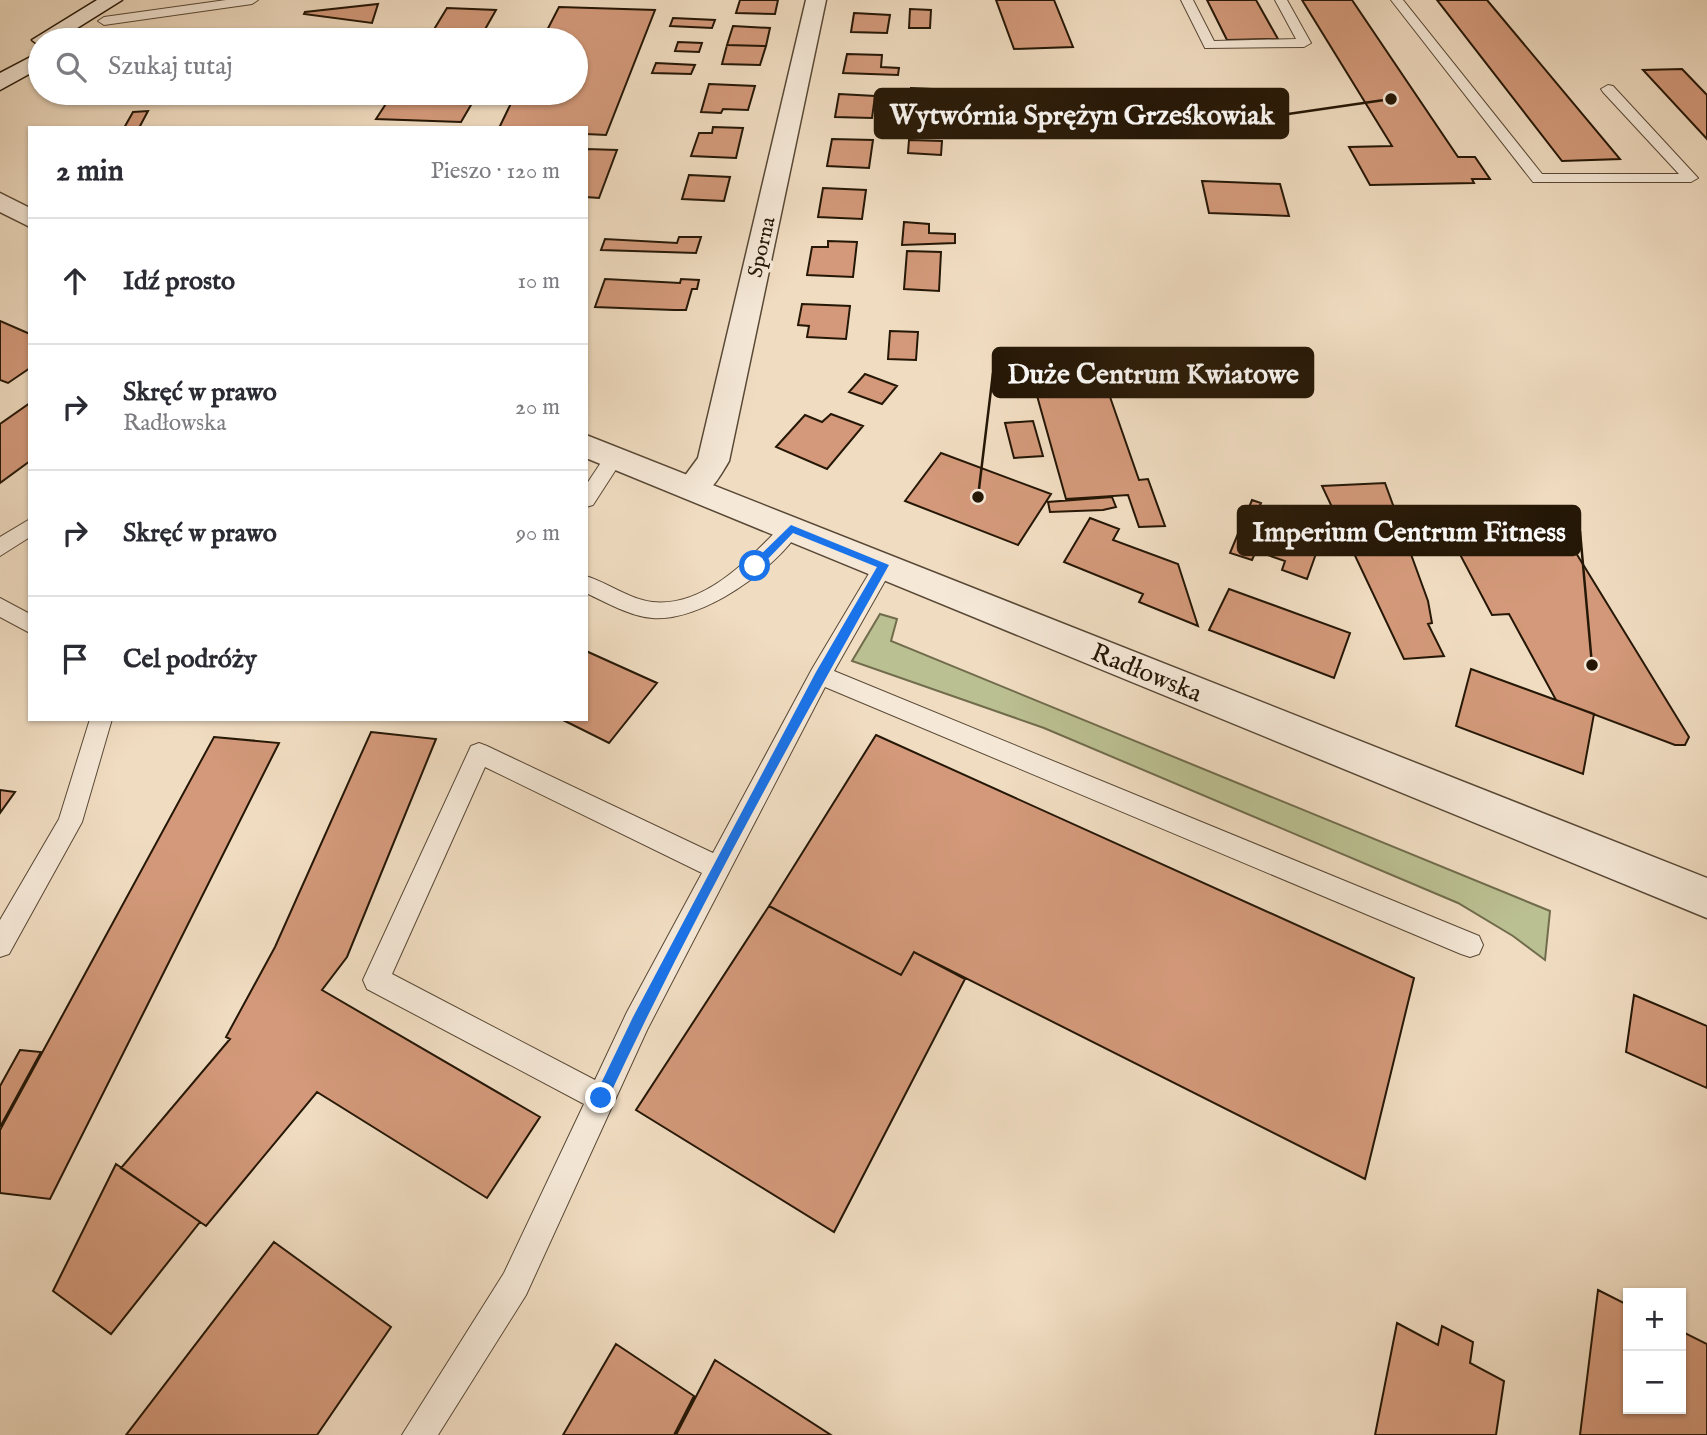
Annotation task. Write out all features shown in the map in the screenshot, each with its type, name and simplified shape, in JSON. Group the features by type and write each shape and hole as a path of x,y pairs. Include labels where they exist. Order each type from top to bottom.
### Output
{"street":[{"path":"70,28 108,10 139,0"},
{"name":"Sporna","path":"692,488 713,461 817,0"},
{"path":"86,28 108,10"},
{"path":"0,66 28,49"},
{"path":"0,83 28,66"},
{"path":"0,201 28,219"},
{"path":"0,216 28,220"},
{"name":"Radłowska","path":"601,452 1707,898"}],"lane":[{"path":"108,10 252,0"},
{"path":"1187,0 1210,46 1304,43 1281,0"},
{"path":"1398,0 1538,178 1691,177 1608,89"},
{"path":"588,494 601,452"},
{"path":"0,548 28,527"},
{"path":"588,585 649,610 669,611 692,606 755,566 791,528"},
{"path":"419,1435 516,1284 637,1021 820,675 884,565"},
{"path":"0,606 28,624"},
{"path":"820,675 1470,945"},
{"path":"0,945 70,822 100,721"},
{"path":"601,1098 376,980 479,753 718,869"}],"green space":[{"path":"880,614 897,619 891,641 1550,911 1545,960 1513,936 1458,903 1044,728 852,661"}],"building":[{"path":"740,0 778,0 775,14 736,13"},
{"path":"996,0 1054,0 1073,47 1014,49"},
{"path":"1207,0 1256,0 1278,39 1227,40"},
{"path":"1302,0 1352,0 1458,157 1475,157 1490,179 1472,179 1474,183 1370,185 1349,147 1392,146"},
{"path":"1437,0 1487,0 1620,159 1562,161"},
{"path":"378,4 372,23 304,14 305,12"},
{"path":"559,7 655,10 606,135 588,134 588,126 500,126 510,105 588,105 588,28 548,28"},
{"path":"447,8 496,10 486,28 435,28"},
{"path":"910,9 931,10 930,28 909,28"},
{"path":"854,13 890,15 887,33 851,32"},
{"path":"673,18 715,20 712,28 670,26"},
{"path":"733,26 770,28 766,46 727,45"},
{"path":"678,42 702,43 699,52 675,51"},
{"path":"727,45 766,46 760,65 722,64"},
{"path":"847,54 882,55 881,67 899,68 898,75 843,73"},
{"path":"656,63 695,65 691,74 652,73"},
{"path":"1682,69 1707,95 1707,139 1643,70"},
{"path":"709,84 755,86 748,110 701,112"},
{"path":"911,88 932,89 930,121 907,120"},
{"path":"839,94 875,96 872,118 835,117"},
{"path":"385,105 471,105 461,122 376,119"},
{"path":"148,111 140,126 125,126 133,112"},
{"path":"713,127 743,128 736,158 691,156 699,133 712,133"},
{"path":"832,139 873,140 869,168 827,166"},
{"path":"909,140 942,141 941,155 908,153"},
{"path":"588,149 617,150 599,198 588,197"},
{"path":"689,175 730,177 724,201 682,199"},
{"path":"1202,181 1280,184 1289,216 1209,213"},
{"path":"823,188 866,190 862,219 818,217"},
{"path":"904,222 929,224 929,233 955,234 955,243 902,245"},
{"path":"679,237 701,237 696,253 601,250 605,239 677,243"},
{"path":"828,241 857,242 853,277 807,275 812,247 828,247"},
{"path":"907,251 941,252 939,291 904,289"},
{"path":"605,279 680,283 681,279 699,280 697,289 692,289 686,310 674,310 595,307"},
{"path":"802,304 850,306 846,339 807,337 809,326 798,325"},
{"path":"0,321 28,333 28,369 8,383 0,380"},
{"path":"890,331 918,332 916,360 888,359"},
{"path":"865,374 897,386 882,404 849,392"},
{"path":"1102,374 1139,480 1148,479 1165,526 1139,527 1128,495 1066,499 1032,378"},
{"path":"28,404 28,462 0,483 0,424"},
{"path":"831,414 863,426 827,469 776,447 805,415 822,422"},
{"path":"1033,421 1043,456 1014,458 1005,423"},
{"path":"941,453 1051,494 1018,545 905,501"},
{"path":"1385,483 1428,601 1432,623 1428,624 1444,656 1404,659 1322,486"},
{"path":"1112,497 1116,507 1103,510 1050,512 1048,502"},
{"path":"1252,500 1261,503 1257,512 1281,520 1285,510 1302,515 1298,526 1323,534 1307,579 1282,570 1285,561 1256,551 1252,560 1230,553"},
{"path":"1090,518 1119,529 1113,540 1178,564 1198,626 1139,602 1143,594 1064,562"},
{"path":"1557,522 1689,737 1685,745 1675,745 1556,700 1509,614 1492,615 1446,528"},
{"path":"1229,589 1350,633 1334,678 1209,630"},
{"path":"588,652 657,683 609,743 565,721 588,721"},
{"path":"1471,669 1594,714 1583,774 1456,726"},
{"path":"371,732 436,739 347,957 322,990 540,1117 487,1198 317,1092 206,1226 121,1168 230,1039 226,1037 275,947"},
{"path":"876,735 1414,978 1365,1179 914,952 901,975 769,906"},
{"path":"214,737 279,743 50,1199 0,1193 0,1130"},
{"path":"0,790 15,792 0,813"},
{"path":"769,906 901,975 914,952 965,979 834,1232 636,1110"},
{"path":"1634,995 1707,1026 1707,1088 1626,1052"},
{"path":"20,1050 41,1052 0,1127 0,1086"},
{"path":"116,1164 200,1222 111,1334 53,1291"},
{"path":"274,1242 391,1327 317,1435 126,1435"},
{"path":"1598,1290 1623,1302 1623,1414 1686,1414 1686,1334 1707,1344 1707,1435 1580,1435"},
{"path":"1397,1323 1438,1345 1442,1326 1473,1342 1470,1363 1504,1381 1496,1435 1375,1435"},
{"path":"616,1344 694,1396 674,1435 563,1435"},
{"path":"715,1360 831,1435 676,1435"}],"place":[{"name":"Wytwórnia Sprężyn Grześkowiak","path":"1391,99"},
{"name":"Duże Centrum Kwiatowe","path":"978,497"},
{"name":"Imperium Centrum Fitness","path":"1592,665"}],"route":[{"path":"601,1098 637,1021 820,675 884,565 791,528 755,566"}]}
